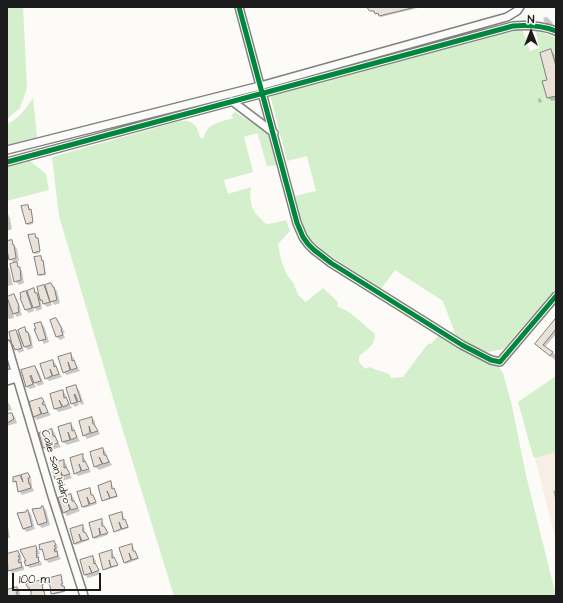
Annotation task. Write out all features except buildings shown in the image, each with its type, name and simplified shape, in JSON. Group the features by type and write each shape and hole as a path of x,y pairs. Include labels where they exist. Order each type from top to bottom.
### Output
{"street":[{"path":"239,7 297,223 303,237 314,250 378,293 462,345 491,360 500,362 556,296"},
{"path":"7,162 232,101 261,90 507,17 517,11 520,7"},
{"path":"7,150 261,90 513,26 530,26 556,31"},
{"path":"232,101 274,133"},
{"name":"Calle San Isidro","path":"7,344 84,596"},
{"path":"7,374 16,375"},
{"path":"7,381 16,375"}],"shaded area":[{"path":"556,452 556,541 535,458"}],"green space":[{"path":"7,7 23,7 27,88 20,108 7,119"},
{"path":"522,29 530,51 539,48 536,31 556,37 556,288 504,349 488,352 477,348 456,336 443,301 395,270 381,289 322,250 308,237 302,223 295,196 316,191 307,156 287,161 269,91"},
{"path":"33,98 37,137 30,143 7,147 7,124 25,109"},
{"path":"235,112 268,132 278,165 267,166 257,133 244,137 253,172 224,180 228,194 251,187 250,197 252,207 264,223 269,224 286,220 290,231 278,244 281,260 287,275 294,284 298,295 306,302 323,288 338,302 337,306 349,312 375,334 372,344 359,356 359,362 365,369 369,367 389,374 391,378 403,377 427,345 432,343 439,335 465,351 497,365 503,373 512,406 526,475 556,596 174,596 59,216 52,157 180,121 192,122 198,130 200,138 204,138 205,133 211,126 233,118 231,115"},
{"path":"24,156 46,174 49,190 7,201 7,159"},
{"path":"556,376 556,452 535,458 533,456 518,402"}],"cycle path":[{"path":"239,7 297,223 303,237 314,250 331,263 462,345 491,360 500,362 556,296"},
{"path":"7,162 513,26 535,26 556,31"}]}
